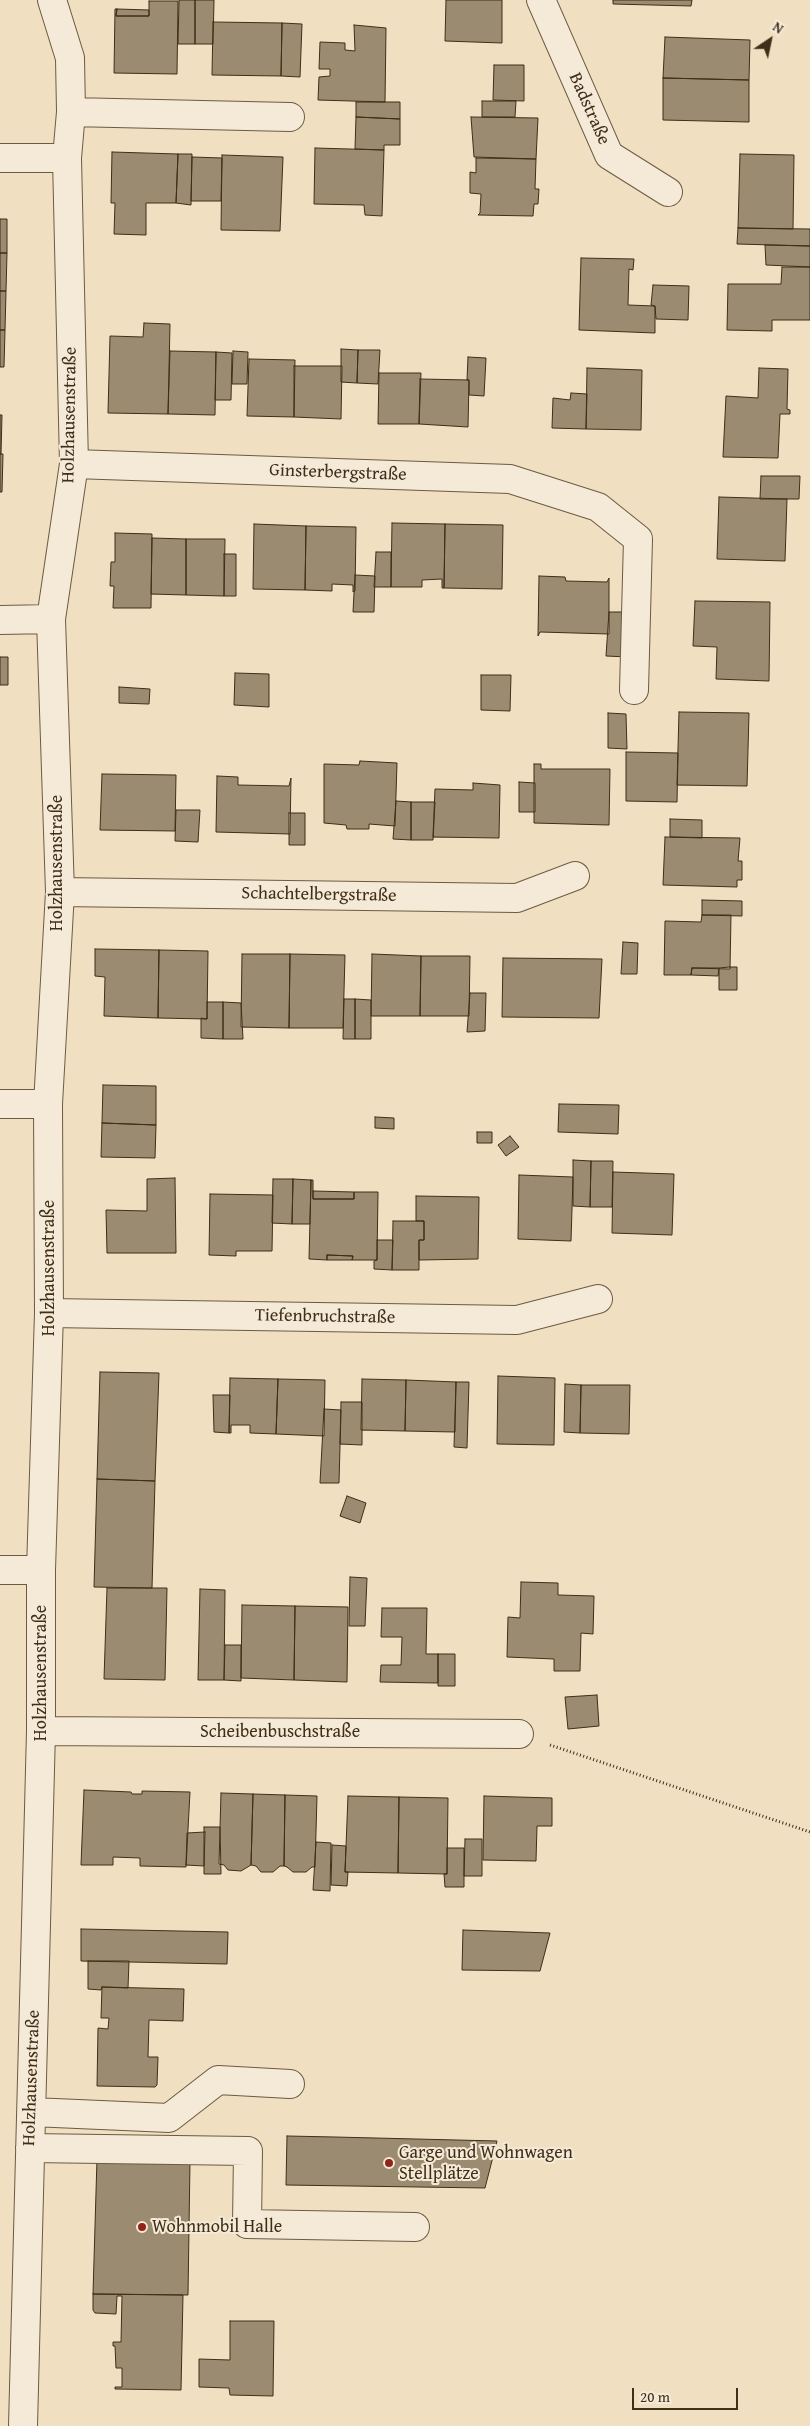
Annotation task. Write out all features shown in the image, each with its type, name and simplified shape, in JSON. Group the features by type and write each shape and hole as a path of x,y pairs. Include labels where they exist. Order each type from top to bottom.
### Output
{"street":[{"name":"Holzhausenstraße","path":"23,2426 41,1731 41,1570 49,1313 48,1104 60,892 51,619 74,464 67,158 71,112 70,58 52,0"},
{"name":"Badstraße","path":"540,0 609,154 668,192"},
{"path":"71,112 290,117"},
{"path":"0,158 67,158"},
{"name":"Ginsterbergstraße","path":"74,464 510,478 598,507 638,539 634,690"},
{"path":"0,620 51,619"},
{"name":"Schachtelbergstraße","path":"60,892 517,898 574,876"},
{"path":"0,1104 48,1104"},
{"name":"Tiefenbruchstraße","path":"49,1313 517,1320 598,1299"},
{"path":"0,1570 41,1570"},
{"name":"Scheibenbuschstraße","path":"41,1731 519,1734"},
{"path":"32,2112 170,2118 218,2080 290,2084"},
{"path":"30,2148 248,2151 247,2224 414,2227"}],"path":[{"path":"519,1734 810,1832"}],"building":[{"path":"179,0 195,0 195,44 178,44"},
{"path":"195,0 214,0 213,44 195,44"},
{"path":"446,0 502,0 502,43 445,41"},
{"path":"613,0 692,0 691,6 613,4"},
{"path":"149,1 178,1 177,74 114,73 115,9 117,9 116,16 149,16"},
{"path":"117,9 149,10 149,16 116,16"},
{"path":"213,22 282,23 281,76 212,75"},
{"path":"282,23 302,24 300,77 281,76"},
{"path":"354,25 386,28 385,102 318,100 319,77 330,76 330,69 319,69 320,42 345,43 345,50 355,51"},
{"path":"665,37 750,40 749,80 663,78"},
{"path":"494,65 524,65 524,101 493,100"},
{"path":"663,78 749,80 749,122 663,120"},
{"path":"482,101 516,101 515,117 482,117"},
{"path":"356,102 400,102 400,119 356,117"},
{"path":"356,117 400,119 400,145 384,145 384,150 355,149"},
{"path":"471,117 538,118 536,159 474,157"},
{"path":"315,148 384,150 382,216 365,215 364,205 314,204"},
{"path":"112,152 178,154 176,203 146,203 146,235 114,234 115,203 111,203"},
{"path":"178,154 192,154 191,205 176,203"},
{"path":"740,154 794,155 793,229 738,228"},
{"path":"222,155 283,157 280,231 221,230"},
{"path":"192,157 222,158 221,201 191,201"},
{"path":"476,158 536,159 535,189 539,189 538,204 534,204 533,216 478,215 480,213 481,194 470,193 470,172 476,173"},
{"path":"0,219 7,219 7,253 0,253"},
{"path":"738,228 810,229 810,246 737,244"},
{"path":"765,245 810,246 810,267 766,265"},
{"path":"0,253 7,253 6,291 0,291"},
{"path":"581,258 634,259 633,270 629,269 628,305 655,306 655,333 579,330"},
{"path":"782,267 810,267 810,320 772,320 772,331 727,330 728,284 781,284"},
{"path":"653,285 689,286 688,320 656,319 655,306 651,305"},
{"path":"0,291 6,291 5,330 0,330"},
{"path":"144,323 170,324 168,414 108,413 110,336 143,337"},
{"path":"0,330 5,330 4,367 0,367"},
{"path":"341,349 358,350 357,383 341,382"},
{"path":"358,350 380,350 378,384 357,383"},
{"path":"170,351 216,352 215,415 168,414"},
{"path":"233,351 248,352 247,384 232,384"},
{"path":"216,352 232,353 231,400 215,400"},
{"path":"468,357 486,358 484,396 469,395 469,380 467,380"},
{"path":"249,359 295,360 294,417 247,416"},
{"path":"294,366 342,366 341,419 294,417"},
{"path":"587,368 642,370 641,430 586,429"},
{"path":"759,368 788,369 787,409 790,410 790,414 780,414 778,458 723,457 726,396 758,398"},
{"path":"379,373 421,373 419,424 378,424"},
{"path":"420,379 469,380 468,427 419,424"},
{"path":"571,393 587,394 586,429 552,428 553,398 570,400"},
{"path":"0,415 2,415 1,454 0,454"},
{"path":"0,454 3,454 2,492 0,492"},
{"path":"761,476 800,476 799,499 760,499"},
{"path":"719,497 787,499 785,561 717,559"},
{"path":"392,523 445,524 444,588 442,588 442,579 422,580 422,587 391,587"},
{"path":"254,524 306,526 305,590 253,589"},
{"path":"445,524 503,525 502,589 444,588"},
{"path":"306,526 356,527 355,591 353,592 353,585 332,584 332,591 305,590"},
{"path":"115,533 152,534 151,608 113,608 114,586 110,586 111,562 115,562"},
{"path":"152,538 186,539 186,595 151,594"},
{"path":"186,539 225,539 224,596 186,595"},
{"path":"376,552 391,552 391,587 374,587"},
{"path":"224,554 236,554 236,596 224,596"},
{"path":"355,575 375,576 374,612 353,612"},
{"path":"539,576 565,577 566,581 607,582 609,578 609,634 540,632 538,636"},
{"path":"695,601 770,602 769,681 716,679 717,647 693,646"},
{"path":"609,612 629,612 628,657 606,656"},
{"path":"0,657 8,657 8,685 0,685"},
{"path":"235,673 269,674 269,707 234,705"},
{"path":"481,675 511,675 510,711 481,710"},
{"path":"119,687 150,689 149,704 119,703"},
{"path":"679,712 749,713 747,786 677,785"},
{"path":"608,713 626,714 627,749 608,748"},
{"path":"626,752 678,753 677,802 626,801"},
{"path":"360,761 397,763 395,826 369,824 369,829 347,829 346,825 324,823 324,764 359,765"},
{"path":"534,764 541,764 541,769 610,769 609,825 534,823"},
{"path":"102,774 176,775 175,831 100,830"},
{"path":"217,776 238,777 238,785 289,786 291,778 290,834 216,832"},
{"path":"519,782 535,783 535,812 519,812"},
{"path":"473,783 500,785 499,838 433,837 435,789 473,790"},
{"path":"396,801 411,802 411,840 393,839"},
{"path":"411,802 435,802 433,840 411,840"},
{"path":"176,810 200,810 198,842 175,841"},
{"path":"289,813 305,813 305,845 289,845"},
{"path":"670,819 702,820 702,838 670,837"},
{"path":"665,837 740,838 738,861 742,861 742,880 737,880 737,887 663,885"},
{"path":"702,900 742,901 742,916 702,915"},
{"path":"702,915 731,915 730,969 692,968 691,975 664,975 665,921 701,922"},
{"path":"623,942 638,943 637,974 621,974"},
{"path":"95,949 159,950 158,1018 104,1016 105,977 95,976"},
{"path":"159,950 208,951 207,1019 158,1018"},
{"path":"242,954 290,954 289,1028 241,1027"},
{"path":"290,954 345,955 343,1028 289,1028"},
{"path":"372,954 421,956 420,1016 371,1016"},
{"path":"421,956 470,956 469,1016 420,1016"},
{"path":"503,958 602,959 599,1018 502,1017"},
{"path":"737,967 737,990 719,990 719,968"},
{"path":"692,968 719,968 718,976 691,975"},
{"path":"470,993 486,993 485,1031 467,1032"},
{"path":"344,999 355,999 355,1039 343,1039"},
{"path":"355,999 371,1000 371,1039 355,1039"},
{"path":"207,1002 223,1002 223,1039 201,1038 201,1018 207,1019"},
{"path":"223,1002 241,1003 243,1039 223,1039"},
{"path":"103,1085 156,1086 156,1125 102,1123"},
{"path":"559,1104 619,1105 618,1134 558,1132"},
{"path":"375,1117 394,1118 394,1129 375,1128"},
{"path":"102,1123 156,1125 155,1158 101,1157"},
{"path":"477,1132 492,1132 492,1143 477,1143"},
{"path":"510,1136 519,1147 506,1156 498,1145"},
{"path":"573,1160 591,1161 590,1207 573,1206"},
{"path":"591,1161 613,1161 612,1207 590,1207"},
{"path":"613,1172 674,1174 672,1235 612,1233"},
{"path":"519,1175 573,1177 571,1241 518,1239"},
{"path":"175,1178 176,1253 107,1253 106,1210 147,1211 147,1179"},
{"path":"273,1179 293,1179 292,1224 272,1223"},
{"path":"293,1179 311,1180 310,1224 292,1224"},
{"path":"311,1180 313,1180 313,1199 354,1199 354,1192 378,1192 377,1260 352,1260 353,1256 327,1255 327,1260 309,1259"},
{"path":"313,1191 354,1192 354,1199 313,1199"},
{"path":"210,1194 273,1195 272,1251 236,1251 236,1256 209,1255"},
{"path":"416,1196 479,1197 478,1259 419,1260 419,1240 424,1240 424,1221 416,1221"},
{"path":"393,1221 424,1221 424,1240 419,1240 419,1270 392,1270"},
{"path":"377,1240 393,1240 392,1270 374,1269 374,1261 377,1260"},
{"path":"327,1255 353,1256 352,1260 327,1260"},
{"path":"100,1372 159,1373 155,1481 97,1479"},
{"path":"498,1376 555,1378 554,1445 497,1444"},
{"path":"230,1378 278,1379 276,1434 250,1433 250,1425 231,1425 231,1433 229,1433"},
{"path":"278,1379 325,1380 324,1436 276,1434"},
{"path":"362,1379 406,1380 405,1431 361,1430"},
{"path":"406,1380 456,1382 455,1432 405,1431"},
{"path":"456,1382 469,1382 467,1448 454,1447"},
{"path":"565,1384 581,1385 580,1433 564,1432"},
{"path":"581,1385 630,1385 629,1434 580,1433"},
{"path":"213,1395 230,1395 229,1433 214,1432"},
{"path":"341,1402 362,1402 362,1445 340,1444"},
{"path":"324,1409 341,1410 339,1483 320,1483"},
{"path":"97,1479 155,1481 152,1588 94,1587"},
{"path":"347,1496 366,1503 360,1523 340,1516"},
{"path":"350,1577 367,1578 365,1626 349,1626"},
{"path":"521,1582 558,1583 558,1595 594,1596 593,1634 581,1633 580,1671 554,1671 554,1659 507,1657 508,1617 520,1618"},
{"path":"107,1588 167,1588 165,1680 104,1679"},
{"path":"200,1589 225,1590 224,1680 198,1680"},
{"path":"242,1605 295,1606 294,1680 241,1678"},
{"path":"295,1606 348,1607 347,1682 294,1680"},
{"path":"382,1608 427,1608 426,1654 438,1654 438,1683 380,1682 381,1665 401,1665 402,1637 381,1637"},
{"path":"225,1645 241,1645 241,1681 224,1680"},
{"path":"438,1654 455,1654 455,1686 438,1686"},
{"path":"597,1695 599,1726 568,1729 565,1697"},
{"path":"84,1790 131,1792 132,1794 142,1794 142,1791 190,1792 186,1867 140,1866 140,1858 113,1857 113,1865 81,1865"},
{"path":"221,1793 253,1794 251,1865 241,1871 228,1870 224,1865 219,1864"},
{"path":"253,1794 285,1795 284,1866 280,1866 273,1872 261,1872 256,1866 251,1865"},
{"path":"285,1795 317,1796 315,1867 306,1872 293,1872 284,1866"},
{"path":"348,1796 399,1797 398,1873 345,1872"},
{"path":"484,1796 552,1798 552,1826 537,1826 536,1861 483,1860"},
{"path":"399,1797 448,1798 447,1874 398,1873"},
{"path":"204,1827 220,1827 221,1874 204,1874"},
{"path":"205,1832 204,1866 186,1865 187,1833"},
{"path":"465,1839 482,1839 482,1876 464,1876"},
{"path":"316,1842 331,1843 330,1891 313,1890"},
{"path":"332,1845 346,1846 345,1872 348,1872 347,1886 331,1885"},
{"path":"447,1848 464,1848 464,1887 445,1887 444,1874 447,1874"},
{"path":"81,1929 228,1932 227,1964 81,1961"},
{"path":"463,1930 550,1933 540,1971 462,1970"},
{"path":"88,1961 129,1961 128,1988 102,1987 101,1990 88,1989"},
{"path":"102,1987 184,1989 183,2021 149,2020 148,2057 158,2057 157,2085 155,2087 97,2086 98,2028 108,2029 109,2018 101,2018"},
{"name":"Garge und Wohnwagen Stellplätze","path":"287,2136 497,2141 485,2188 286,2185"},
{"name":"Wohnmobil Halle","path":"97,2159 190,2161 188,2295 93,2294"},
{"path":"93,2294 183,2295 181,2390 115,2389 115,2387 122,2387 122,2368 116,2368 115,2346 113,2346 113,2342 121,2342 122,2296 117,2296 116,2314 95,2313 93,2310"},
{"path":"230,2321 274,2321 273,2396 230,2395 229,2388 199,2387 199,2359 230,2360"}],"place":[{"name":"Garge und Wohnwagen Stellplätze","path":"389,2163"},
{"name":"Wohnmobil Halle","path":"142,2227"}]}
